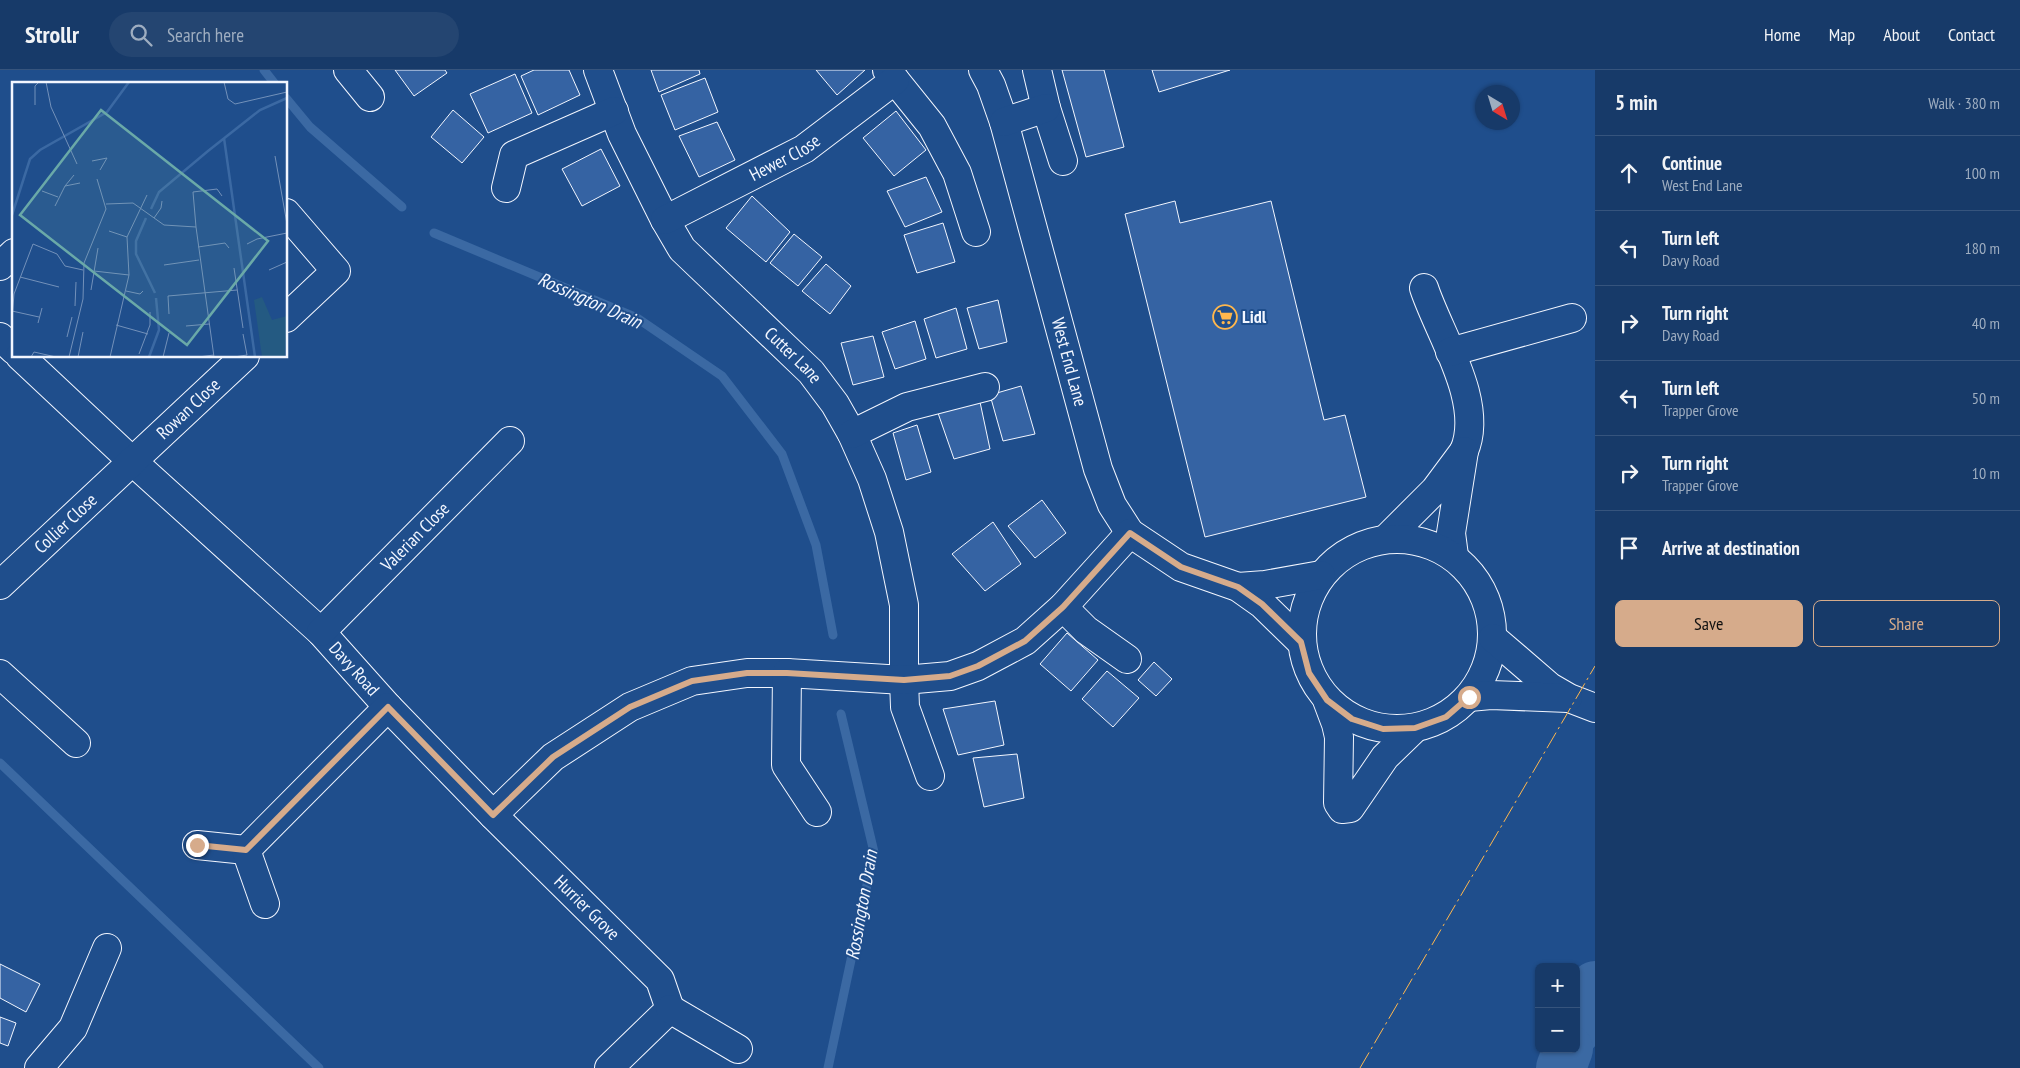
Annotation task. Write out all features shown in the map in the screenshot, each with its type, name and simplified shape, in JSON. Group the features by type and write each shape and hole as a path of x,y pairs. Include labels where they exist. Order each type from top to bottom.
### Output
{"street":[{"path":"348,70 370,98"},
{"name":"Cutter Lane","path":"598,70 622,134 665,220 682,249 811,372 836,404 852,434 872,479 889,532 904,605 905,707 930,776"},
{"name":"West End Lane","path":"983,70 991,85 1004,122 1098,469 1112,505 1130,533 1181,567 1238,587 1262,604 1301,642"},
{"path":"1037,70 1046,108 1064,162"},
{"name":"Hewer Close","path":"665,220 804,149 891,75 932,126 957,173 976,232"},
{"path":"1004,122 1046,108"},
{"path":"506,188 514,155 614,111"},
{"path":"288,214 336,272 288,316"},
{"path":"0,266 12,255"},
{"path":"1387,538 1435,490 1464,451 1468,442 1468,412 1462,378 1431,309 1424,288"},
{"path":"1450,352 1572,318"},
{"path":"0,338 12,348"},
{"name":"Davy Road","path":"22,358 132,461 321,632 388,707 493,815"},
{"name":"Rowan Close","path":"132,461 243,358"},
{"path":"852,434 907,407 985,387"},
{"name":"Valerian Close","path":"321,632 510,441"},
{"path":"1454,556 1451,533 1464,451"},
{"name":"Collier Close","path":"0,585 132,461"},
{"path":"493,815 553,757 630,707 692,681 747,673 787,673 904,680 950,676 978,666 1025,641 1063,607 1130,533"},
{"path":"1327,700 1352,719 1383,729 1415,728 1446,717 1469,697 1487,668 1493,638 1489,606 1476,578 1454,556 1426,542 1387,538 1350,550 1321,575 1304,610 1301,642 1309,673 1327,700 1336,724 1339,737 1338,803 1342,809 1350,808 1385,757 1415,728"},
{"name":"West End Lane","path":"1238,587 1266,585 1321,575"},
{"path":"1063,607 1086,630 1127,659"},
{"path":"1493,638 1550,687 1570,698 1595,708"},
{"path":"787,673 786,765 817,812"},
{"path":"0,674 76,743"},
{"path":"1469,697 1491,695 1570,698"},
{"path":"246,850 388,707"},
{"name":"Hurrier Grove","path":"493,815 660,980 670,1008"},
{"path":"197,845 246,850"},
{"path":"246,850 265,904"},
{"path":"39,1068 73,1028 107,948"},
{"path":"609,1068 670,1008 738,1049"}],"building":[{"path":"395,70 445,70 447,73 414,96"},
{"path":"534,70 569,70 580,95 538,115 521,76"},
{"path":"651,70 699,70 700,74 659,92"},
{"path":"816,70 865,70 837,95"},
{"path":"1062,70 1104,70 1124,147 1086,157"},
{"path":"1152,70 1230,70 1159,92"},
{"path":"515,74 532,113 488,133 470,94"},
{"path":"705,78 718,112 675,130 661,95"},
{"path":"453,110 484,137 462,163 431,137"},
{"path":"896,111 926,150 894,176 863,138"},
{"path":"717,122 735,160 699,177 679,136"},
{"path":"601,149 620,186 582,206 562,169"},
{"path":"926,177 942,212 905,227 887,191"},
{"path":"752,196 790,232 766,262 726,228"},
{"name":"Lidl","path":"1175,201 1180,223 1271,201 1324,420 1345,415 1366,497 1205,537 1125,214"},
{"path":"943,223 955,262 917,273 904,235"},
{"path":"794,234 822,257 798,286 770,263"},
{"path":"826,264 851,286 830,314 802,291"},
{"path":"998,300 1007,342 979,349 967,308"},
{"path":"956,308 967,349 936,358 924,319"},
{"path":"915,321 926,359 895,369 882,332"},
{"path":"873,336 884,377 853,385 841,343"},
{"path":"1021,386 1035,434 1003,441 990,395"},
{"path":"980,402 990,449 954,459 938,413"},
{"path":"917,425 931,472 906,480 893,433"},
{"path":"1042,500 1066,533 1035,558 1008,526"},
{"path":"993,522 1021,564 985,591 952,554"},
{"path":"1067,633 1098,660 1071,691 1040,664"},
{"path":"1154,662 1172,679 1156,696 1138,680"},
{"path":"1107,671 1139,698 1113,727 1082,699"},
{"path":"995,701 1004,745 958,755 943,709"},
{"path":"1017,754 1024,798 984,807 973,758"},
{"path":"0,964 40,984 26,1012 0,998"},
{"path":"0,1017 16,1023 8,1046 0,1043"}],"waterway":[{"name":"Rossington Drain","path":"264,70 273,82"},
{"name":"Rossington Drain","path":"288,100 310,127 402,207"},
{"name":"Rossington Drain","path":"434,233 637,318 722,376 782,454 816,545 833,635"},
{"name":"Rossington Drain","path":"828,1068 874,852 841,714"},
{"path":"0,763 319,1068"},
{"path":"1580,1021 1595,986"},
{"path":"1561,1068 1567,1053"}],"power":[{"path":"1360,1068 1595,666"}],"place":[{"name":"Lidl","path":"1225,317"}],"route":[{"path":"197,845 246,850 388,707 493,815 553,757 630,707 692,681 747,673 787,673 904,680 950,676 978,666 1025,641 1063,607 1130,533 1181,567 1238,587 1262,604 1301,642 1309,673 1327,700 1352,719 1383,729 1415,728 1446,717 1469,697"}]}
